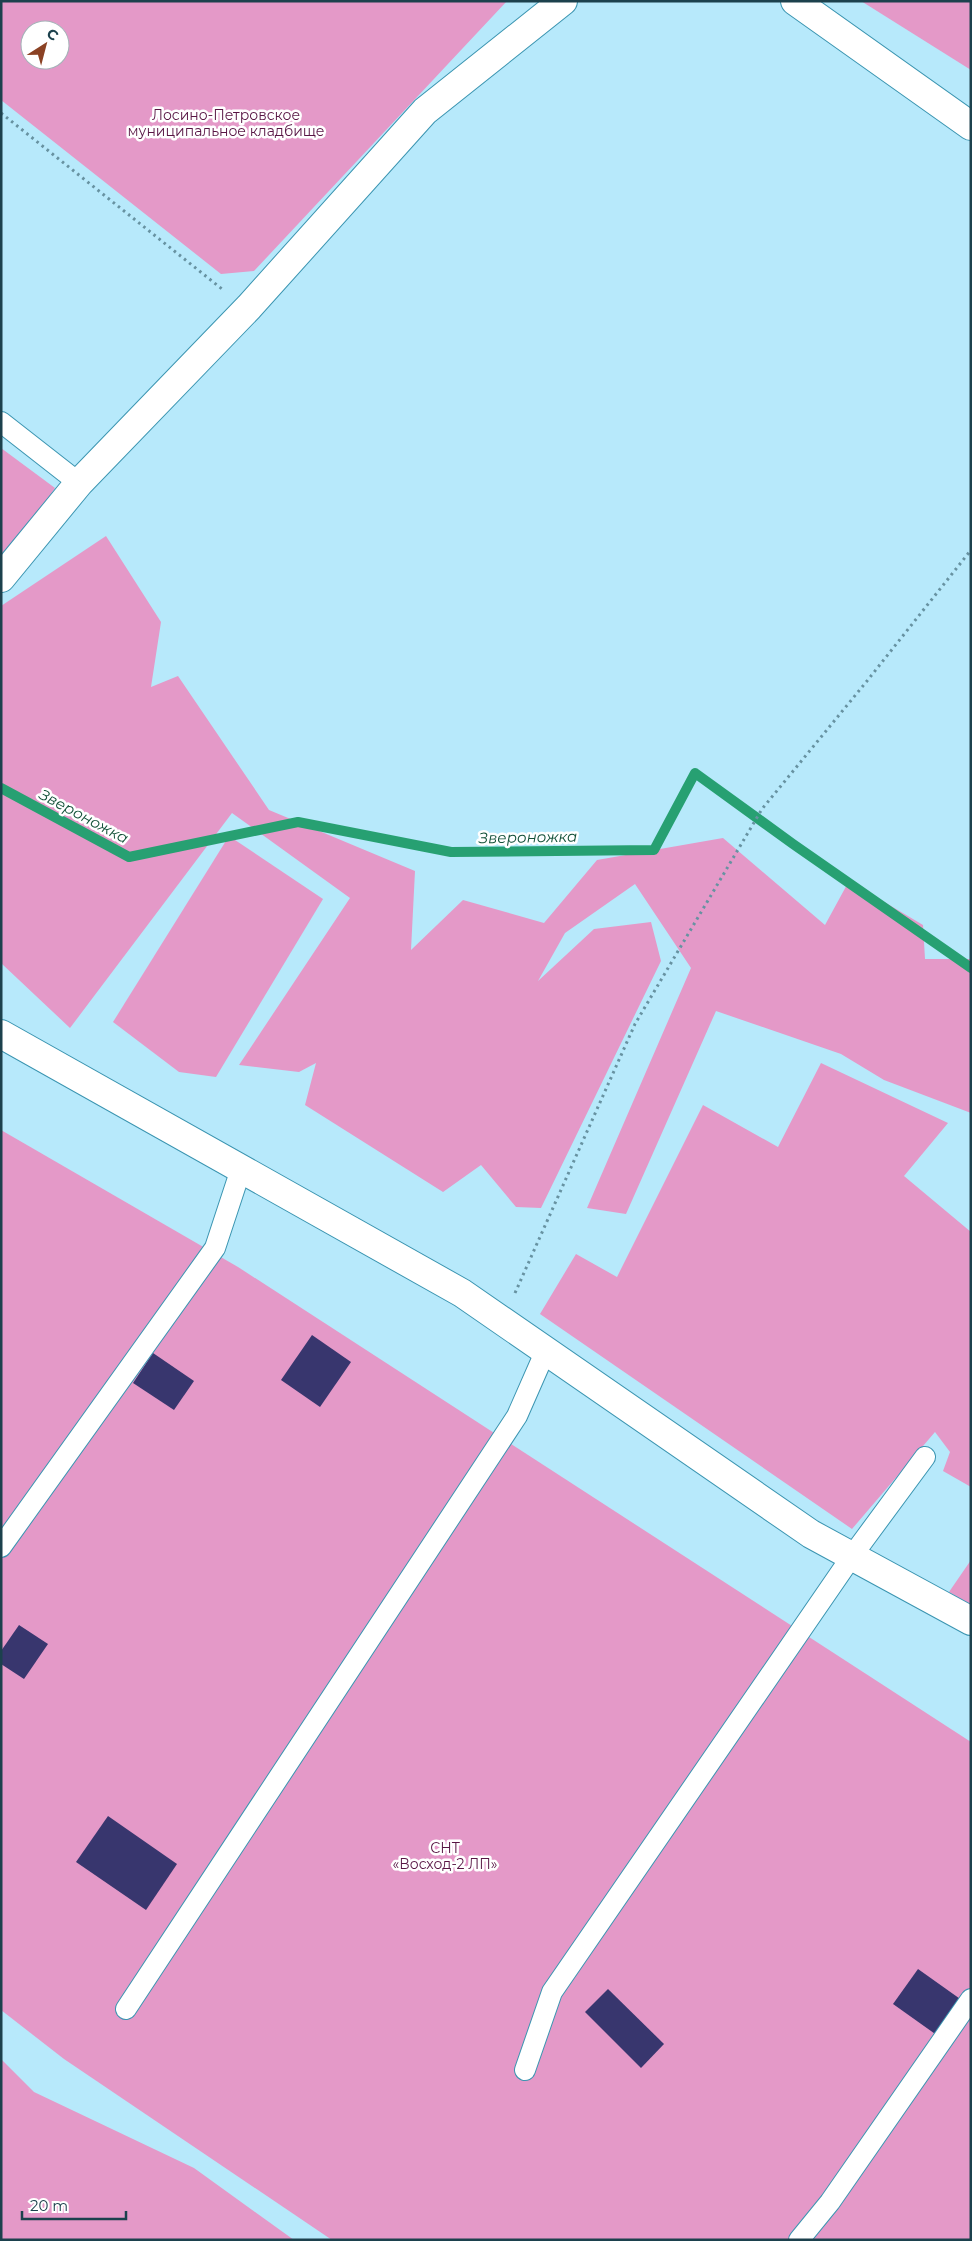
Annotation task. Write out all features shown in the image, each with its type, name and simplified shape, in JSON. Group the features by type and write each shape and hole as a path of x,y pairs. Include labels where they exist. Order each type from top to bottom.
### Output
{"street":[{"path":"1,578 79,483 248,307 425,111 563,1"},
{"path":"795,1 971,126"},
{"path":"1,1034 462,1293 812,1534 971,1622"}],"lane":[{"path":"1,422 79,483"},
{"path":"1,1547 214,1248 241,1169"},
{"path":"126,2009 517,1416 546,1350"},
{"path":"525,2070 552,1992 852,1556 925,1457"},
{"path":"800,2240 830,2202 971,1999"}],"path":[{"path":"1,113 206,278 248,307"},
{"path":"503,1321 635,1024 762,808 867,681 971,550"}],"green space":[{"name":"Лосино-Петровское муниципальное кладбище","path":"1,1 507,1 254,271 221,274 1,100"},
{"path":"861,1 971,1 971,70"},
{"path":"1,448 55,488 1,570"},
{"path":"106,536 161,622 151,687 178,676 269,810 415,871 411,950 463,900 544,923 597,860 723,838 825,925 849,881 923,925 925,959 971,959 971,1113 884,1080 841,1054 716,1011 626,1214 587,1208 691,968 635,884 565,933 538,981 594,929 651,922 661,961 541,1208 516,1207 481,1165 443,1192 305,1105 316,1063 299,1072 239,1065 350,898 232,813 70,1028 1,963 1,606"},
{"path":"229,836 323,899 216,1077 179,1072 113,1022"},
{"path":"821,1063 948,1123 904,1176 971,1232 971,1487 943,1471 950,1452 935,1432 852,1529 540,1314 576,1254 617,1277 703,1105 778,1147"},
{"name":"СНТ «Восход-2 ЛП»","path":"1,1130 238,1267 971,1742 971,2240 332,2240 64,2059 1,2010"},
{"path":"971,1560 971,1605 949,1592"},
{"path":"1,2059 34,2092 194,2168 294,2240 1,2240"}],"building":[{"path":"312,1335 351,1362 320,1407 281,1380"},
{"path":"153,1353 194,1381 174,1410 133,1383"},
{"path":"19,1625 48,1644 24,1679 1,1664 1,1651"},
{"path":"108,1816 177,1864 146,1910 76,1862"},
{"path":"918,1969 963,2001 938,2036 893,2004"},
{"path":"608,1989 664,2044 641,2068 585,2012"}],"waterway":[{"name":"Звероножка","path":"1,788 129,857 298,822 451,852 654,850 695,773 971,968"}]}
